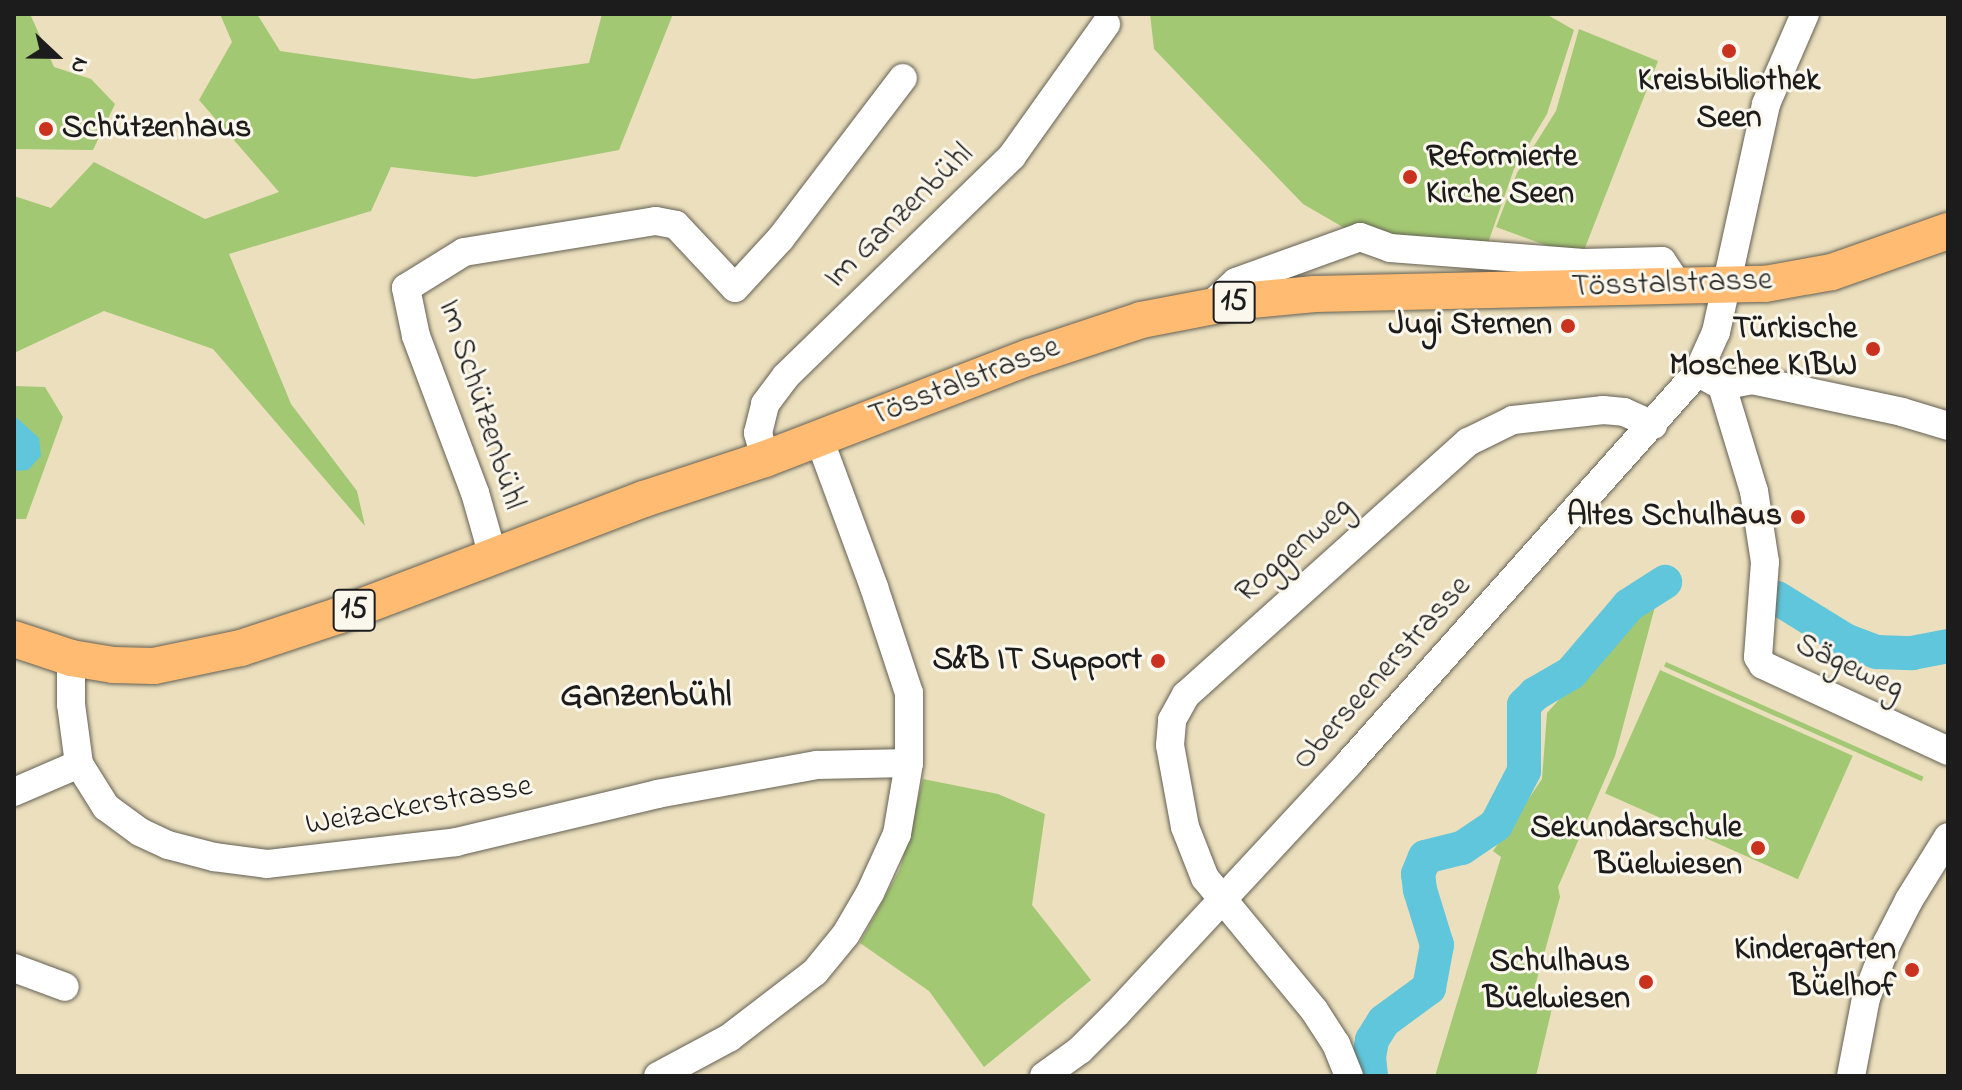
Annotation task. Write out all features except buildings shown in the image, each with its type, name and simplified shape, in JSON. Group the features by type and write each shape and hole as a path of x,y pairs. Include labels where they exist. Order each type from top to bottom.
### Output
{"main road":[{"name":"Tösstalstrasse","path":"14,639 71,658 113,665 154,666 213,655 340,615 644,499 765,459 1030,357 1141,320 1210,306 1315,294 1727,287 1832,272 1948,231"}],"street":[{"name":"Oberseenerstrasse","path":"1044,1076 1080,1050 1224,897 1653,425 1710,379 1716,332 1766,104 1805,14"},
{"name":"Im Ganzenbühl","path":"765,459 758,433 765,404 786,376 1012,156 1106,24"},
{"name":"Im Schützenbühl","path":"499,554 489,542 475,493 416,336 406,288 464,252 656,221 676,225 735,288 781,238 903,78"},
{"path":"1210,306 1236,282 1360,237 1390,248 1583,263 1662,261 1680,288"},
{"path":"1710,379 1752,380 1902,412 1948,426"},
{"name":"Sägeweg","path":"1710,379 1754,491 1765,562 1758,657 1763,665 1948,751"},
{"name":"Roggenweg","path":"1349,1076 1336,1044 1314,1010 1224,897 1205,878 1191,848 1180,800 1170,745 1172,720 1186,695 1468,442 1513,420 1603,410 1624,412 1653,425"},
{"path":"658,1076 729,1038 815,972 840,942 870,893 897,834 909,763 909,693 819,438"},
{"name":"Weizackerstrasse","path":"71,658 71,704 79,764 106,807 140,832 187,851 277,865 456,842 657,794 817,765 909,763"},
{"path":"14,792 79,764"},
{"path":"1851,1076 1866,998 1887,943 1948,837"},
{"path":"14,968 65,987"}],"green space":[{"path":"14,14 30,14 54,67 91,79 115,104 93,150 14,149"},
{"path":"220,14 257,14 280,51 474,79 589,63 602,14 673,14 619,150 475,177 391,167 371,211 229,254 291,404 357,491 365,526 213,349 104,311 14,353 14,196 51,208 94,162 205,219 279,192 199,100 232,42"},
{"path":"1150,14 1546,14 1574,30 1547,114 1514,169 1489,240 1489,254 1360,237 1303,204 1154,49"},
{"path":"1579,29 1658,61 1581,258 1496,227 1517,173 1556,111"},
{"path":"14,386 45,387 63,417 26,519 14,519"},
{"path":"1650,599 1656,603 1615,756 1558,887 1560,897 1532,997 1553,1004 1536,1076 1435,1076 1501,857 1493,851 1542,779 1547,713"},
{"path":"1666,662 1924,777 1922,781 1664,667"},
{"path":"1660,670 1853,756 1798,879 1605,793"},
{"path":"923,779 998,794 1045,814 1032,905 1091,980 984,1067 929,991 860,943 900,869"}],"water":[{"path":"17,418 39,438 41,456 28,470 14,471 14,419"}],"waterway":[{"path":"1371,1076 1369,1057 1372,1040 1384,1021 1429,988 1437,945 1420,890 1418,874 1425,857 1462,848 1496,825 1524,771 1524,705 1535,694 1571,673 1629,605 1665,582"},
{"path":"1777,598 1845,640 1877,652 1912,653 1948,646"}],"place":[{"name":"Kreisbibliothek Seen","path":"1729,51"},
{"name":"Schützenhaus","path":"46,129"},
{"name":"Reformierte Kirche Seen","path":"1410,177"},
{"name":"Jugi Sternen","path":"1568,326"},
{"name":"Türkische Moschee KIBW","path":"1873,349"},
{"name":"Altes Schulhaus","path":"1798,517"},
{"name":"S&B IT Support","path":"1158,661"},
{"name":"Sekundarschule Büelwiesen","path":"1758,848"},
{"name":"Kindergarten Büelhof","path":"1912,970"},
{"name":"Schulhaus Büelwiesen","path":"1646,982"}],"district":[{"name":"Ganzenbühl","path":"646,697"}]}
